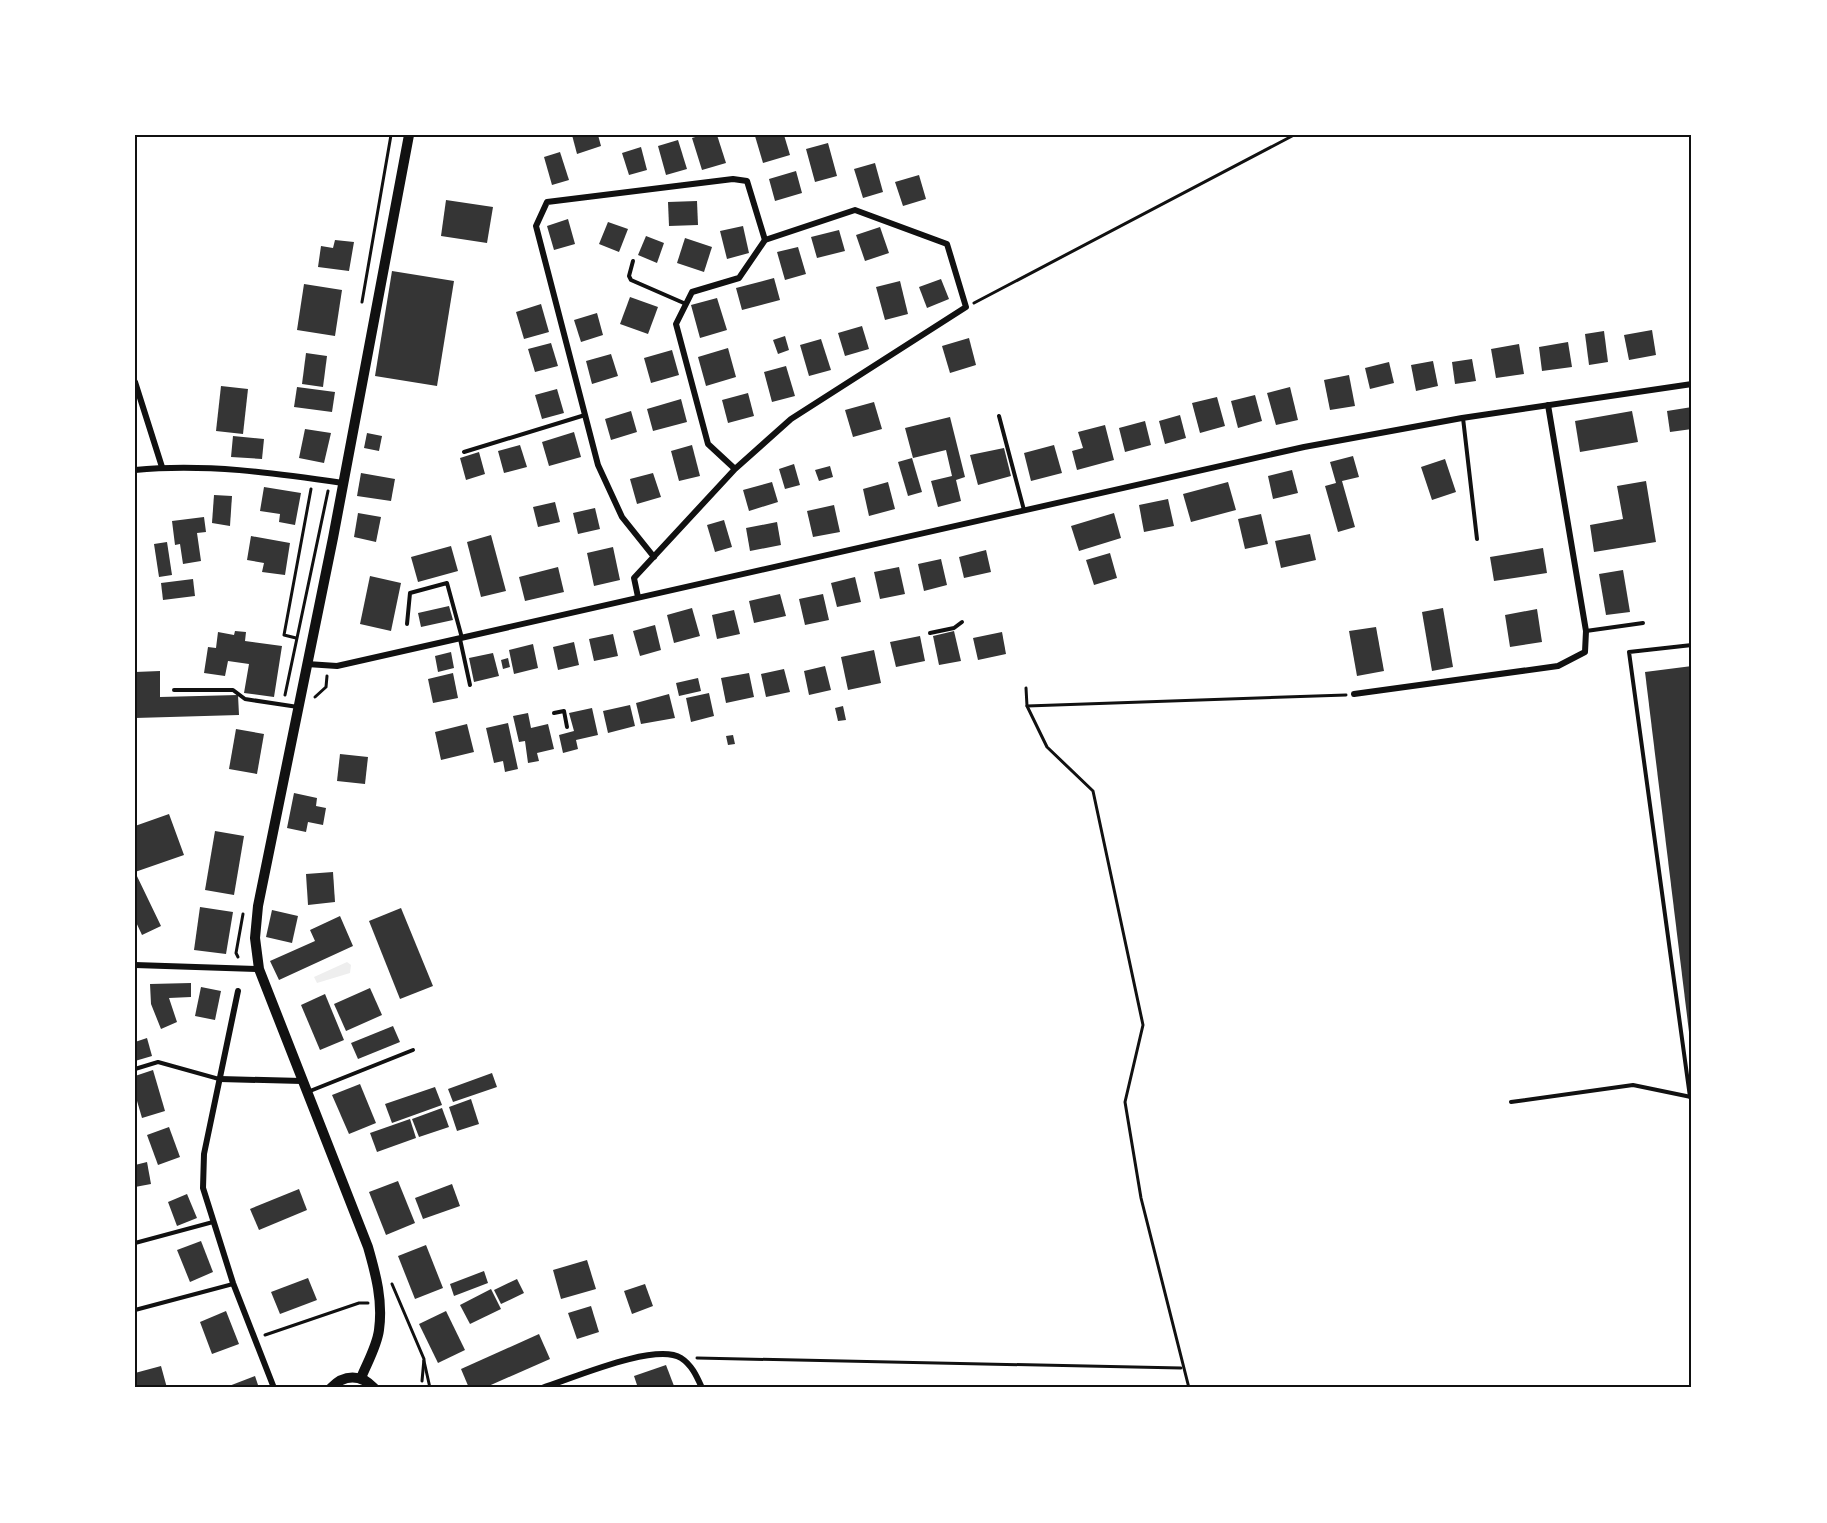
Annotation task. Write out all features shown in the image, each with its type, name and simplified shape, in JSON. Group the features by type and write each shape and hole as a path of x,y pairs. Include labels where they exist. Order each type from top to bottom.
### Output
{"main road":[{"path":"361,1378 379,1332 380,1304 377,1280 368,1247 259,969 255,938 258,906 307,664 338,482 409,135"},
{"path":"331,1388 344,1378 361,1378 374,1388"}],"street":[{"path":"654,557 622,517 598,465 536,226 547,202 733,179 747,181 765,240"},
{"path":"638,597 634,578 735,469 791,419 966,307 947,244 855,210 765,240 739,278 692,292 676,324 708,444 735,469"},
{"path":"135,382 162,467"},
{"path":"307,664 337,666 1304,447 1462,418 1692,384"},
{"path":"1354,694 1558,666 1585,652 1586,631 1548,405"},
{"path":"135,470 162,467 256,470 338,482"},
{"path":"135,965 259,969"},
{"path":"237,991 204,1154 203,1188 233,1283 274,1388"},
{"path":"220,1079 302,1081"},
{"path":"542,1388 641,1356 668,1354 680,1358 694,1370 702,1388"}],"lane":[{"path":"633,261 628,276 631,280 686,304"},
{"path":"464,452 585,415"},
{"path":"999,416 1024,510"},
{"path":"1462,418 1477,539"},
{"path":"407,624 410,593 447,583 470,685"},
{"path":"930,633 954,628 962,622"},
{"path":"1586,631 1643,623"},
{"path":"1511,1102 1633,1085 1691,1097 1629,652 1692,645"},
{"path":"174,690 233,690 245,699 298,707"},
{"path":"554,713 564,711 567,727"},
{"path":"306,1092 413,1050"},
{"path":"135,1069 158,1062 220,1079"},
{"path":"135,1242 213,1222"},
{"path":"135,1310 233,1283"}],"path":[{"path":"376,219 391,135"},
{"path":"966,307 1294,135"},
{"path":"296,638 284,635 312,479"},
{"path":"298,624 326,494 338,482"},
{"path":"312,699 326,687"},
{"path":"1026,688 1027,706 1047,747 1093,791 1143,1025 1125,1102 1141,1198 1189,1388"},
{"path":"1027,706 1303,699 1354,694"},
{"path":"255,1339 359,1303 368,1303"},
{"path":"400,1305 424,1359 430,1388"},
{"path":"680,1358 1180,1368"},
{"path":"422,1381 424,1359"}],"shaded area":[{"path":"347,962 351,965 350,973 317,983 314,977"}],"building":[{"path":"572,135 598,135 601,146 577,154"},
{"path":"717,135 726,163 702,170 692,138"},
{"path":"784,135 790,155 763,163 755,136"},
{"path":"678,140 687,169 666,175 658,146"},
{"path":"828,143 837,176 815,182 806,149"},
{"path":"641,147 647,170 629,175 622,153"},
{"path":"560,152 569,180 552,185 544,157"},
{"path":"875,163 883,192 863,198 854,169"},
{"path":"796,171 802,193 775,201 769,179"},
{"path":"919,175 926,199 903,206 895,182"},
{"path":"446,200 493,207 487,243 441,236"},
{"path":"697,201 698,225 669,226 668,202"},
{"path":"568,219 575,244 554,250 547,226"},
{"path":"608,222 628,229 619,252 599,244"},
{"path":"743,226 749,253 727,259 720,231"},
{"path":"880,227 889,253 865,261 856,235"},
{"path":"839,230 845,251 817,258 811,237"},
{"path":"646,236 664,243 657,263 638,255"},
{"path":"685,238 712,247 704,272 677,263"},
{"path":"335,240 354,242 349,271 318,267 321,246 333,248"},
{"path":"798,247 806,274 785,280 777,252"},
{"path":"392,271 454,281 437,386 375,376"},
{"path":"774,278 780,300 742,310 736,288"},
{"path":"941,279 949,299 927,308 919,287"},
{"path":"900,281 908,314 885,320 876,287"},
{"path":"304,284 342,290 335,336 297,330"},
{"path":"630,297 658,307 648,334 620,324"},
{"path":"717,298 727,330 700,338 691,305"},
{"path":"541,304 549,332 524,339 516,312"},
{"path":"597,313 603,335 581,342 574,320"},
{"path":"862,326 869,349 845,356 838,333"},
{"path":"1652,330 1656,355 1629,360 1624,335"},
{"path":"1604,331 1608,362 1589,365 1585,334"},
{"path":"785,336 789,350 778,354 773,340"},
{"path":"969,338 976,365 950,373 942,346"},
{"path":"821,339 831,370 809,376 800,345"},
{"path":"1568,342 1572,367 1542,371 1539,347"},
{"path":"551,343 558,366 535,372 528,349"},
{"path":"1519,344 1524,374 1496,378 1491,349"},
{"path":"728,348 736,377 706,386 698,357"},
{"path":"672,350 679,375 651,383 644,358"},
{"path":"306,353 327,356 323,387 302,384"},
{"path":"611,354 618,376 592,384 586,361"},
{"path":"1472,359 1476,381 1455,384 1452,362"},
{"path":"1433,361 1438,386 1416,391 1411,365"},
{"path":"1389,362 1394,383 1370,389 1365,368"},
{"path":"786,366 795,396 772,402 764,372"},
{"path":"1349,375 1355,406 1330,410 1324,380"},
{"path":"221,386 248,389 243,434 216,431"},
{"path":"297,387 335,392 332,412 294,407"},
{"path":"1290,387 1298,420 1276,425 1267,393"},
{"path":"557,389 564,413 542,419 535,395"},
{"path":"748,393 754,416 728,423 722,400"},
{"path":"1255,395 1262,421 1238,428 1231,401"},
{"path":"1217,397 1225,426 1200,433 1192,403"},
{"path":"681,399 687,422 653,431 647,409"},
{"path":"874,402 882,429 853,437 845,410"},
{"path":"1692,407 1692,429 1670,432 1667,411"},
{"path":"631,411 637,432 611,440 605,419"},
{"path":"1632,411 1638,442 1580,452 1575,421"},
{"path":"1180,415 1186,438 1165,444 1159,421"},
{"path":"950,417 965,477 956,480 961,501 938,507 931,481 952,476 946,450 913,458 905,428"},
{"path":"1145,421 1151,445 1125,452 1119,428"},
{"path":"1105,425 1114,460 1077,470 1072,451 1083,448 1078,432"},
{"path":"305,429 331,433 324,463 299,458"},
{"path":"574,432 581,457 549,466 542,442"},
{"path":"367,433 382,436 379,451 364,448"},
{"path":"233,436 264,439 262,459 231,457"},
{"path":"520,445 527,467 504,473 498,451"},
{"path":"692,445 700,476 679,481 671,451"},
{"path":"1054,445 1062,473 1031,481 1024,453"},
{"path":"1004,448 1011,476 978,485 970,455"},
{"path":"479,452 485,474 466,480 460,458"},
{"path":"1353,456 1359,477 1342,481 1355,527 1338,532 1325,486 1336,483 1330,462"},
{"path":"912,458 922,492 908,496 898,462"},
{"path":"1445,459 1456,492 1432,500 1421,467"},
{"path":"794,464 800,485 785,489 779,469"},
{"path":"830,466 833,477 819,481 815,470"},
{"path":"1292,470 1298,493 1273,499 1268,476"},
{"path":"361,473 395,479 391,501 357,496"},
{"path":"653,473 661,497 637,504 630,479"},
{"path":"1646,481 1656,542 1594,552 1590,525 1623,519 1617,486"},
{"path":"772,482 778,502 749,511 743,490"},
{"path":"888,482 895,509 869,516 863,489"},
{"path":"1228,482 1236,510 1191,522 1183,494"},
{"path":"264,487 301,493 295,525 279,522 280,514 260,511"},
{"path":"214,495 232,496 230,526 212,523"},
{"path":"1168,499 1174,526 1144,532 1139,505"},
{"path":"555,502 560,522 538,527 533,507"},
{"path":"834,505 840,532 813,537 807,511"},
{"path":"595,508 600,529 578,534 573,513"},
{"path":"358,513 381,517 376,542 354,537"},
{"path":"1114,513 1121,538 1079,551 1071,526"},
{"path":"1261,514 1268,544 1245,549 1238,519"},
{"path":"204,517 206,532 197,533 201,561 183,564 180,544 175,545 172,521"},
{"path":"724,520 732,547 715,552 707,525"},
{"path":"777,522 781,545 750,551 746,528"},
{"path":"1310,534 1316,560 1281,568 1275,541"},
{"path":"491,535 506,591 481,597 467,542"},
{"path":"251,536 290,543 285,575 262,572 264,563 247,560"},
{"path":"167,542 172,575 159,577 154,544"},
{"path":"451,546 458,571 418,582 411,557"},
{"path":"613,547 620,580 594,586 587,553"},
{"path":"1543,548 1547,573 1494,581 1490,557"},
{"path":"986,550 991,572 964,578 959,557"},
{"path":"1110,553 1117,578 1094,585 1086,560"},
{"path":"941,559 947,585 924,591 918,564"},
{"path":"558,567 564,592 525,601 519,577"},
{"path":"899,567 905,594 880,599 874,572"},
{"path":"1623,570 1630,612 1606,615 1599,574"},
{"path":"370,576 401,583 391,631 360,624"},
{"path":"855,577 861,602 837,607 831,583"},
{"path":"193,579 195,596 163,600 161,583"},
{"path":"780,594 786,616 754,623 749,601"},
{"path":"823,594 829,620 805,625 799,599"},
{"path":"449,606 453,620 421,627 418,613"},
{"path":"692,608 700,636 674,643 667,615"},
{"path":"1443,608 1453,667 1432,671 1422,612"},
{"path":"1537,609 1542,642 1510,647 1505,615"},
{"path":"734,610 740,634 717,639 712,615"},
{"path":"655,625 661,650 640,656 633,631"},
{"path":"1376,627 1384,671 1357,676 1349,631"},
{"path":"235,631 246,632 245,641 282,646 274,697 244,693 249,664 228,661 225,676 204,673 208,647 216,648 218,632 234,635"},
{"path":"954,631 961,661 939,665 933,636"},
{"path":"1002,632 1006,654 978,660 973,638"},
{"path":"613,634 618,656 594,661 589,639"},
{"path":"920,636 925,661 896,667 890,642"},
{"path":"574,642 579,665 558,670 553,647"},
{"path":"533,644 538,668 514,674 509,650"},
{"path":"874,650 881,683 848,690 841,657"},
{"path":"451,652 454,668 438,672 435,656"},
{"path":"493,653 499,676 474,682 469,658"},
{"path":"508,658 510,667 503,669 501,660"},
{"path":"825,666 831,690 809,695 804,671"},
{"path":"1692,666 1692,1031 1689,1032 1645,672"},
{"path":"784,669 790,692 766,697 761,674"},
{"path":"160,671 160,697 238,695 239,715 135,718 135,672"},
{"path":"453,673 458,698 433,703 428,679"},
{"path":"749,673 754,697 726,703 721,678"},
{"path":"698,678 701,691 679,696 676,683"},
{"path":"709,693 714,716 691,722 686,698"},
{"path":"669,694 675,718 641,724 636,703"},
{"path":"630,705 635,726 608,733 603,711"},
{"path":"843,706 846,720 838,721 835,708"},
{"path":"592,708 598,735 576,740 578,749 563,753 559,735 574,731 569,713"},
{"path":"528,713 531,728 548,724 554,749 537,753 539,761 528,763 525,741 519,742 513,716"},
{"path":"508,723 518,769 505,772 503,761 494,763 486,728"},
{"path":"467,724 474,752 441,760 435,732"},
{"path":"236,729 264,734 257,774 229,769"},
{"path":"733,735 735,744 728,745 726,736"},
{"path":"340,754 368,757 365,784 337,781"},
{"path":"294,793 317,798 316,806 326,808 323,825 308,822 306,832 287,828"},
{"path":"169,814 184,855 135,872 135,826"},
{"path":"215,831 244,836 234,895 205,890"},
{"path":"135,872 161,926 142,935 135,920"},
{"path":"333,872 335,902 308,905 306,874"},
{"path":"200,907 233,912 226,954 194,950"},
{"path":"401,908 433,986 400,999 369,921"},
{"path":"272,910 298,916 292,943 266,937"},
{"path":"340,916 353,946 279,980 270,961 315,941 310,930"},
{"path":"191,983 191,997 169,998 177,1022 161,1029 151,1004 150,984"},
{"path":"201,987 221,991 215,1020 195,1016"},
{"path":"370,988 382,1015 346,1031 334,1004"},
{"path":"325,994 344,1040 320,1050 301,1005"},
{"path":"393,1026 400,1042 358,1059 351,1043"},
{"path":"147,1038 152,1056 135,1061 135,1042"},
{"path":"153,1070 165,1111 142,1118 135,1094 135,1076"},
{"path":"492,1073 497,1087 453,1102 448,1089"},
{"path":"360,1084 376,1123 349,1134 332,1095"},
{"path":"435,1087 442,1105 392,1123 385,1104"},
{"path":"471,1099 479,1124 457,1131 449,1107"},
{"path":"442,1108 449,1127 419,1137 412,1119"},
{"path":"410,1119 416,1138 377,1152 370,1133"},
{"path":"169,1127 180,1157 158,1165 147,1135"},
{"path":"147,1162 151,1184 135,1187 135,1165"},
{"path":"398,1181 415,1223 386,1235 369,1192"},
{"path":"452,1184 460,1206 423,1219 415,1198"},
{"path":"299,1189 307,1210 259,1230 250,1209"},
{"path":"187,1194 197,1218 177,1226 168,1202"},
{"path":"201,1241 213,1272 190,1282 177,1250"},
{"path":"426,1245 443,1288 415,1299 398,1256"},
{"path":"587,1260 596,1289 561,1299 553,1270"},
{"path":"484,1271 488,1283 454,1296 450,1284"},
{"path":"308,1278 317,1300 280,1314 271,1292"},
{"path":"517,1279 524,1293 501,1304 494,1290"},
{"path":"645,1284 653,1306 632,1314 624,1291"},
{"path":"491,1289 501,1309 470,1324 460,1305"},
{"path":"591,1306 599,1332 577,1339 568,1313"},
{"path":"226,1311 239,1344 212,1354 200,1322"},
{"path":"446,1311 465,1350 438,1363 419,1324"},
{"path":"539,1334 550,1359 484,1388 469,1388 461,1369"},
{"path":"666,1365 674,1386 638,1388 634,1376"},
{"path":"161,1366 167,1388 136,1388 135,1373"},
{"path":"255,1376 259,1388 230,1388 229,1386"}]}
